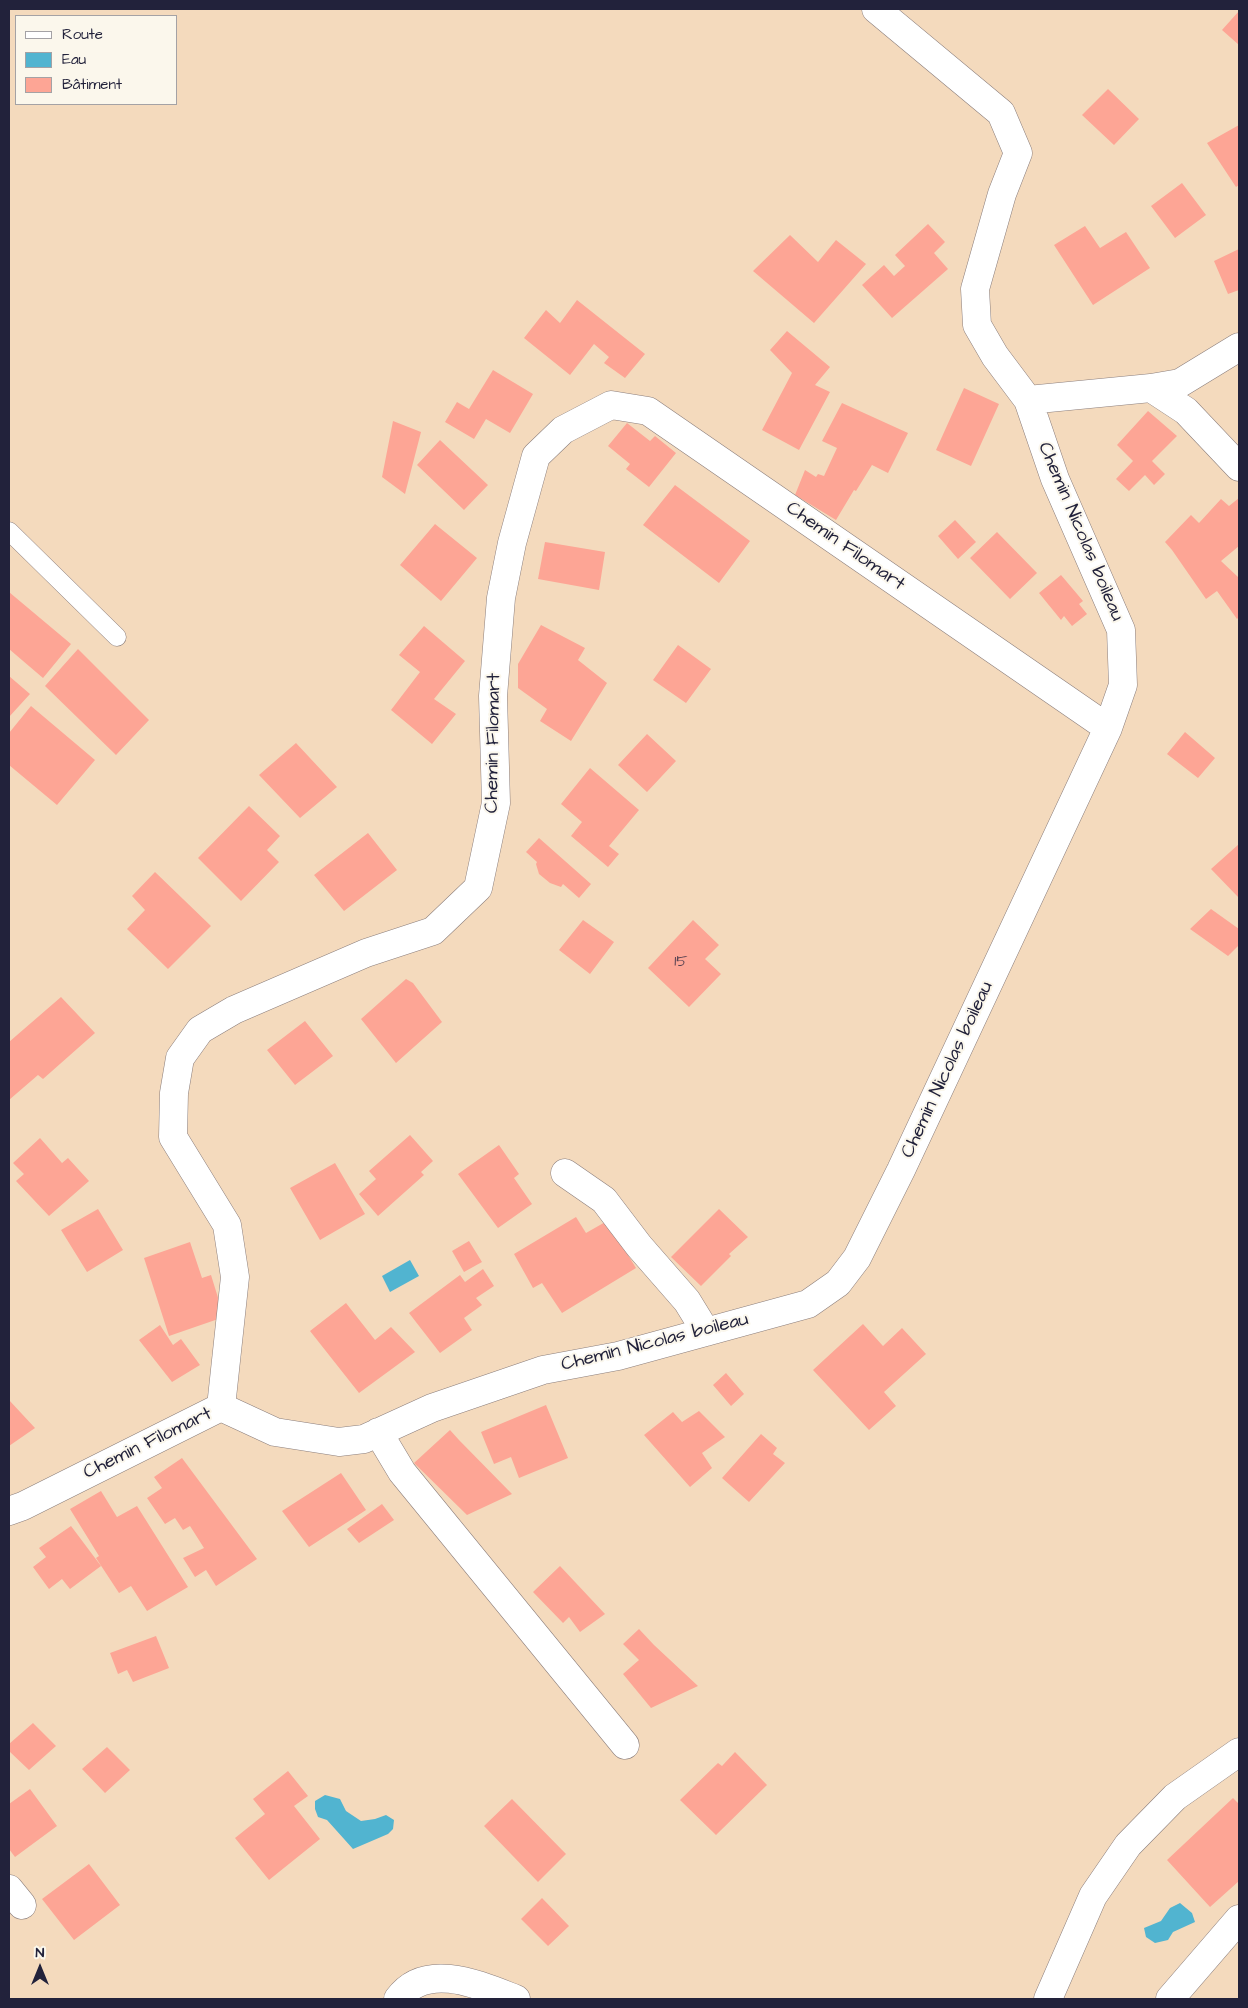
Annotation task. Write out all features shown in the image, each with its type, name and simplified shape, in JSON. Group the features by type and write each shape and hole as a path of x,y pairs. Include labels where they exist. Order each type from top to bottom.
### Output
{"street":[{"name":"Chemin Nicolas boileau","path":"221,1407 275,1432 339,1442 364,1438 432,1408 543,1370 618,1356 808,1304 838,1283 857,1258 901,1170 1108,728 1123,685 1121,630 1055,479 1028,400 995,356 977,325 975,289 1002,194 1018,153 1002,113 876,9"},
{"path":"1028,400 1180,384 1239,347"},
{"path":"1151,388 1186,411 1239,467"},
{"name":"Chemin Filomart","path":"9,1511 23,1506 221,1407 235,1277 227,1225 173,1137 174,1093 180,1058 200,1030 234,1010 366,953 433,931 478,888 496,803 493,696 501,598 512,544 536,456 563,430 611,406 648,411 1108,728"},
{"path":"564,1173 604,1200 639,1246 687,1301 706,1332"},
{"path":"378,1432 402,1472 625,1745"},
{"path":"1048,1999 1093,1896 1128,1845 1175,1797 1239,1752"},
{"path":"1170,1999 1239,1919"},
{"path":"398,1999 404,1992 421,1981 452,1979 480,1985 516,1999"}],"lane":[{"path":"9,531 117,637"}],"water":[{"path":"410,1260 419,1276 390,1292 382,1276"},
{"path":"325,1795 340,1799 346,1811 361,1821 386,1815 394,1820 393,1829 388,1834 353,1849 327,1820 318,1817 315,1801"},
{"path":"1180,1903 1192,1913 1195,1922 1173,1932 1168,1940 1155,1943 1146,1937 1144,1928 1161,1921 1170,1908"}],"building":[{"path":"1239,11 1239,45 1222,30"},
{"path":"1108,89 1139,119 1114,145 1082,115"},
{"path":"1239,125 1239,185 1236,187 1207,143"},
{"path":"1182,183 1206,215 1175,238 1151,206"},
{"path":"928,224 945,242 934,253 948,269 892,318 862,285 884,265 894,276 905,266 895,255"},
{"path":"1085,226 1100,248 1126,232 1150,268 1093,305 1054,245"},
{"path":"790,235 818,262 836,240 866,264 814,323 753,271"},
{"path":"1239,249 1239,290 1228,294 1214,261"},
{"path":"577,300 645,354 625,378 604,363 609,357 594,344 570,375 524,338 546,310 560,323"},
{"path":"787,331 830,367 815,385 830,392 799,450 762,430 792,373 770,350"},
{"path":"493,370 533,394 510,433 486,419 474,439 445,422 457,402 469,409"},
{"path":"964,388 999,404 971,466 936,450"},
{"path":"842,403 908,433 888,473 872,465 836,520 795,495 805,470 816,477 818,474 824,476 837,448 822,441"},
{"path":"1148,411 1177,436 1152,461 1165,474 1154,485 1145,475 1129,491 1116,479 1133,461 1117,445"},
{"path":"393,421 421,432 405,494 382,477"},
{"path":"627,423 650,441 655,436 676,453 649,487 626,469 630,464 608,446"},
{"path":"440,440 488,485 464,510 417,465"},
{"path":"675,485 750,541 719,583 643,525"},
{"path":"1239,498 1239,546 1221,561 1239,576 1239,617 1237,619 1217,591 1206,599 1165,542 1191,515 1199,523 1221,499 1229,506"},
{"path":"955,520 976,542 958,559 938,536"},
{"path":"435,524 477,558 441,601 400,565"},
{"path":"997,532 1037,573 1010,599 970,558"},
{"path":"545,542 605,552 599,590 538,579"},
{"path":"1061,575 1083,601 1079,604 1087,614 1072,626 1064,616 1061,620 1039,593"},
{"path":"9,592 71,644 43,678 9,649"},
{"path":"541,625 585,648 578,660 607,683 571,741 540,721 547,709 518,688 518,664"},
{"path":"424,626 465,661 434,699 456,714 432,744 391,710 420,672 399,655"},
{"path":"678,645 711,669 686,703 653,680"},
{"path":"78,649 149,720 116,755 45,686"},
{"path":"9,676 30,694 9,717"},
{"path":"31,706 95,760 57,805 9,765 9,733"},
{"path":"1185,732 1215,758 1198,778 1167,754"},
{"path":"647,734 676,761 647,792 618,765"},
{"path":"296,743 337,787 300,818 259,775"},
{"path":"590,768 639,810 609,846 619,854 608,867 571,836 582,822 561,804"},
{"path":"249,806 280,836 267,850 279,862 241,901 198,858"},
{"path":"368,833 397,870 344,911 314,875"},
{"path":"539,838 591,884 579,898 563,884 561,887 550,883 539,874 537,862 526,852"},
{"path":"1239,844 1239,898 1211,869"},
{"path":"155,872 211,926 168,969 127,929 145,910 132,896"},
{"path":"1211,909 1239,929 1239,945 1228,956 1190,929"},
{"path":"583,920 614,942 590,974 559,950"},
{"path":"693,920 719,945 705,959 721,974 689,1007 648,968"},
{"path":"406,979 413,983 442,1022 396,1063 361,1019"},
{"path":"61,997 95,1033 43,1079 38,1075 9,1100 9,1042"},
{"path":"305,1021 333,1056 295,1085 267,1050"},
{"path":"410,1135 433,1161 421,1172 424,1175 378,1216 359,1194 376,1179 369,1171"},
{"path":"40,1138 62,1163 68,1158 89,1181 49,1216 16,1181 24,1174 13,1163"},
{"path":"499,1145 519,1174 514,1178 532,1204 498,1228 458,1174"},
{"path":"335,1163 365,1214 320,1240 290,1188"},
{"path":"98,1209 123,1250 87,1272 61,1230"},
{"path":"719,1209 748,1237 729,1254 731,1256 701,1286 671,1257"},
{"path":"576,1217 586,1233 607,1221 636,1268 562,1313 542,1283 533,1288 514,1254"},
{"path":"469,1241 482,1262 464,1272 452,1251"},
{"path":"190,1242 202,1278 211,1275 224,1317 169,1336 144,1258"},
{"path":"483,1269 494,1286 476,1298 482,1305 464,1318 472,1330 440,1353 409,1313 460,1275 465,1282"},
{"path":"346,1303 375,1340 391,1327 415,1352 359,1393 310,1331"},
{"path":"863,1324 883,1346 902,1328 926,1354 884,1392 896,1406 869,1430 813,1370"},
{"path":"160,1325 173,1345 181,1339 200,1365 172,1382 139,1340"},
{"path":"726,1373 744,1394 731,1406 713,1385"},
{"path":"9,1400 35,1428 9,1446"},
{"path":"546,1405 568,1458 519,1478 511,1457 494,1464 481,1432"},
{"path":"699,1411 725,1437 702,1453 712,1468 690,1487 644,1435 673,1412 682,1422"},
{"path":"450,1430 512,1494 467,1515 414,1463"},
{"path":"761,1434 777,1448 773,1454 785,1463 749,1502 722,1478"},
{"path":"182,1458 257,1559 216,1586 206,1570 195,1577 183,1558 204,1548 190,1526 183,1530 175,1518 165,1524 147,1498 162,1488 154,1477"},
{"path":"341,1473 366,1510 309,1547 282,1511"},
{"path":"101,1491 117,1517 137,1506 188,1587 147,1611 131,1586 119,1593 96,1558 99,1556 70,1509"},
{"path":"382,1504 394,1520 359,1543 347,1529"},
{"path":"71,1526 101,1566 70,1589 62,1579 49,1589 33,1567 46,1557 39,1548"},
{"path":"560,1566 605,1614 580,1632 569,1617 563,1623 533,1592"},
{"path":"639,1629 698,1686 651,1708 623,1674 639,1660 623,1644"},
{"path":"156,1636 169,1668 133,1682 127,1670 118,1674 110,1653"},
{"path":"33,1723 56,1746 29,1770 9,1751 9,1744"},
{"path":"107,1747 130,1770 105,1793 82,1769"},
{"path":"735,1752 767,1785 716,1835 680,1800 718,1763 722,1766"},
{"path":"288,1771 308,1796 294,1806 320,1839 269,1880 235,1838 265,1814 253,1799"},
{"path":"30,1789 57,1826 15,1857 9,1849 9,1804"},
{"path":"1233,1798 1239,1804 1239,1881 1210,1907 1167,1860"},
{"path":"512,1799 566,1854 538,1882 484,1826"},
{"path":"89,1864 120,1905 74,1940 42,1899"},
{"path":"542,1898 569,1926 548,1946 521,1919"}]}
